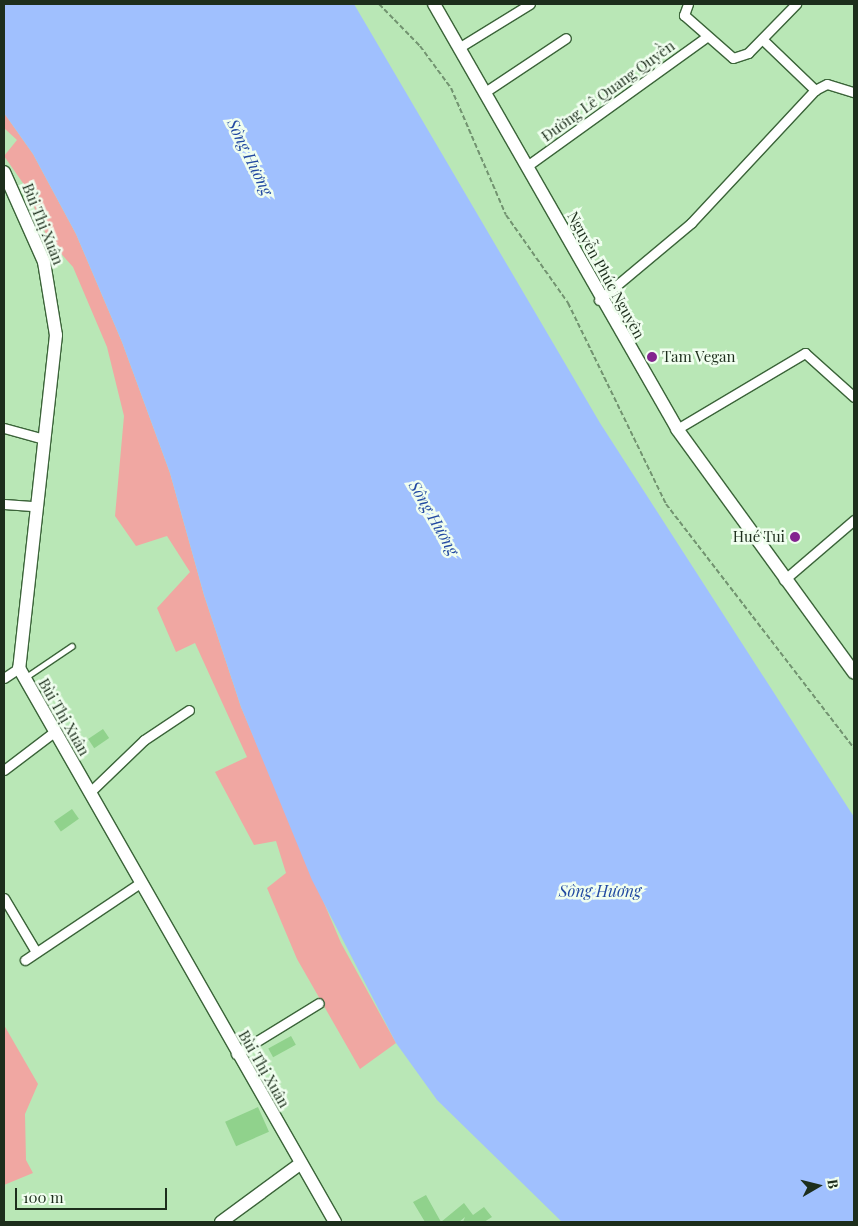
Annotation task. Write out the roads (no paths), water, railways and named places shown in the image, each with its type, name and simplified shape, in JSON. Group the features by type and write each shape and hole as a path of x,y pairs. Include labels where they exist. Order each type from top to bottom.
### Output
{"street":[{"name":"Nguyễn Phúc Nguyên","path":"434,4 460,47 599,300 677,429 784,580 854,673"},
{"path":"460,47 530,4"},
{"path":"688,4 684,15 705,38 733,58 748,53 796,4"},
{"path":"485,92 566,38"},
{"name":"Đường Lê Quang Quyền","path":"526,166 705,38"},
{"path":"762,39 815,90"},
{"path":"599,300 691,223 815,90 827,84 854,92"},
{"name":"Bùi Thị Xuân","path":"4,172 44,262 53,299 56,335 36,506 21,673 236,1054 335,1222"},
{"path":"677,429 805,353 854,397"},
{"path":"4,428 44,439"},
{"path":"4,504 36,506"},
{"path":"784,580 854,520"},
{"path":"4,678 21,673"},
{"path":"89,793 138,745 189,710"},
{"path":"4,770 54,732"},
{"path":"25,960 140,882"},
{"path":"6,904 36,952"},
{"path":"236,1054 319,1003"},
{"path":"221,1222 300,1164"}],"lane":[{"path":"21,673 72,646"}],"water":[{"name":"Sông Hương","path":"4,4 354,4 600,423 854,817 854,1222 562,1222 437,1100 396,1043 312,880 241,707 204,595 170,473 122,342 76,234 33,154 4,113"}],"place":[{"name":"Tam Vegan","path":"652,357"},
{"name":"Hué Tui","path":"795,537"}]}
